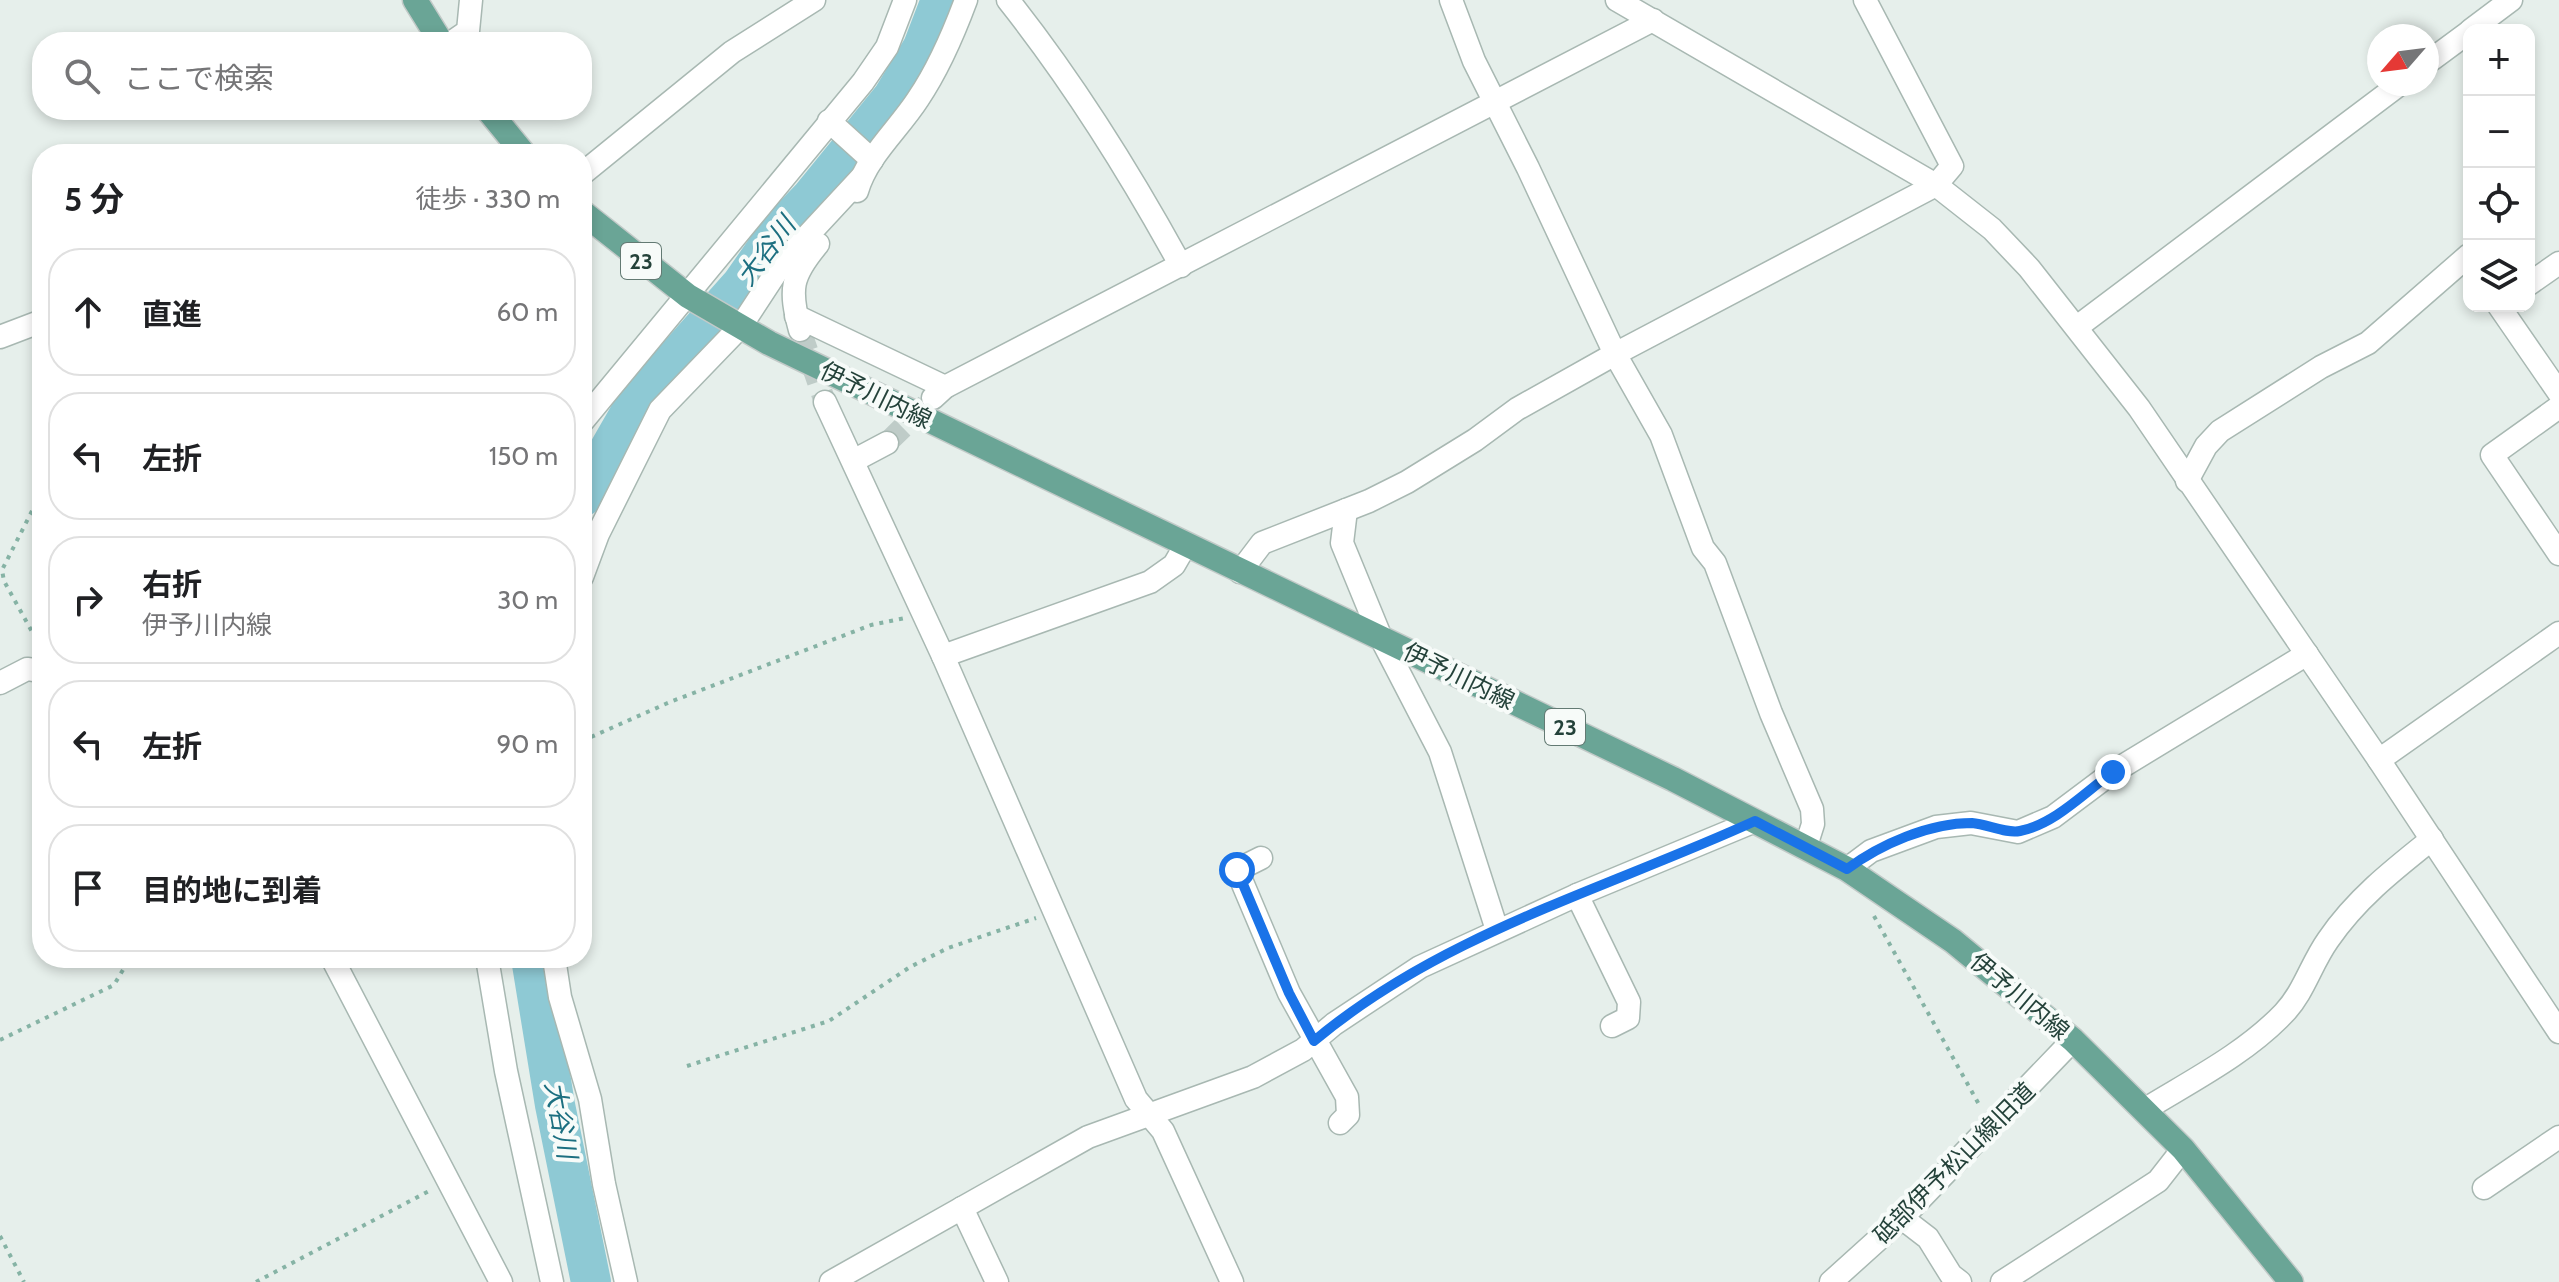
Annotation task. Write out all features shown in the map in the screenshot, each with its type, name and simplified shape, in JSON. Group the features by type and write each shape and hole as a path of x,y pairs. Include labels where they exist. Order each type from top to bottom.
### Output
{"main road":[{"path":"415,0 435,32"},
{"path":"496,120 516,144"},
{"name":"伊予川内線","path":"592,220 696,301 737,324 1185,546 1381,638 1806,846 1847,869 1953,941 2073,1040 2183,1149 2291,1282"}],"street":[{"path":"467,32 471,0"},
{"path":"592,166 732,52 814,0"},
{"path":"592,409 658,325 696,301 833,125 887,47 905,0"},
{"path":"592,550 660,410 737,324 942,60 966,0"},
{"path":"1008,0 1081,99 1137,186 1181,266"},
{"path":"1451,0 1474,61 1615,354 1673,461 1703,548 1715,563 1771,713 1812,809 1813,824 1806,846"},
{"path":"1617,0 1936,185 1992,229 2077,327 2139,408 2379,760 2559,1032"},
{"path":"1240,572 1262,543 1407,482 1475,440 1517,409 1936,185 1952,166 1865,0"},
{"path":"2479,24 2511,0"},
{"path":"865,163 853,203 801,265 793,284 798,323 939,392 1653,20"},
{"path":"2439,54 2463,36"},
{"path":"2077,327 2384,96"},
{"path":"833,125 865,163"},
{"path":"2187,481 2206,446 2220,431 2321,367 2368,343 2463,260"},
{"path":"2535,280 2559,263"},
{"path":"2503,312 2559,393"},
{"path":"0,337 32,325"},
{"path":"825,402 943,656 1136,1099 1153,1115 1232,1282"},
{"path":"2559,407 2492,455 2559,554"},
{"path":"853,461 887,443"},
{"path":"1346,510 1342,543 1381,638 1440,752 1497,930"},
{"path":"943,656 1150,582 1174,565 1185,546"},
{"path":"2379,760 2559,633"},
{"path":"1847,869 1871,851 1936,827 1971,823 2018,832 2053,817 2125,765 2307,654"},
{"path":"0,683 27,669 32,670"},
{"path":"831,1282 1088,1137 1253,1077 1314,1041 1420,967 1577,895 1755,821"},
{"path":"2144,1110 2247,1045 2284,1013 2305,986 2326,943 2352,908 2380,880 2432,839"},
{"path":"1261,858 1237,870 1289,993 1347,1097 1348,1115 1340,1123"},
{"path":"1577,895 1629,1002 1628,1018 1612,1026"},
{"path":"337,968 501,1282"},
{"path":"489,968 506,1071 552,1282"},
{"path":"556,968 560,997 590,1099 604,1184 626,1282"},
{"name":"砥部伊予松山線旧道","path":"1831,1282 1902,1218 2073,1040"},
{"path":"2484,1188 2559,1137"},
{"path":"2002,1282 2158,1181 2183,1149"},
{"path":"962,1208 997,1282"},
{"path":"1902,1218 1928,1238 1951,1275 1960,1282"}],"path":[{"path":"32,511 2,570 4,581 32,633"},
{"path":"592,737 670,702 871,625 924,614"},
{"path":"1868,905 1992,1127"},
{"path":"687,1066 829,1021 910,967 948,948 1054,912"},
{"path":"0,1040 114,985 124,968"},
{"path":"256,1282 447,1181"},
{"path":"0,1236 24,1282"}],"waterway":[{"name":"大谷川","path":"592,480 636,403 742,284 779,231 810,199 893,97 923,47 941,0"},
{"name":"大谷川","path":"533,968 555,1105 591,1282"}],"tunnel":[{"path":"800,330 825,402"},
{"path":"887,443 929,402"}],"route":[{"path":"1237,870 1251,910 1314,1041 1334,1024 1420,967 1480,937 1755,821 1847,869 1871,851 1936,827 1971,823 2018,832 2053,817 2113,772"}]}
